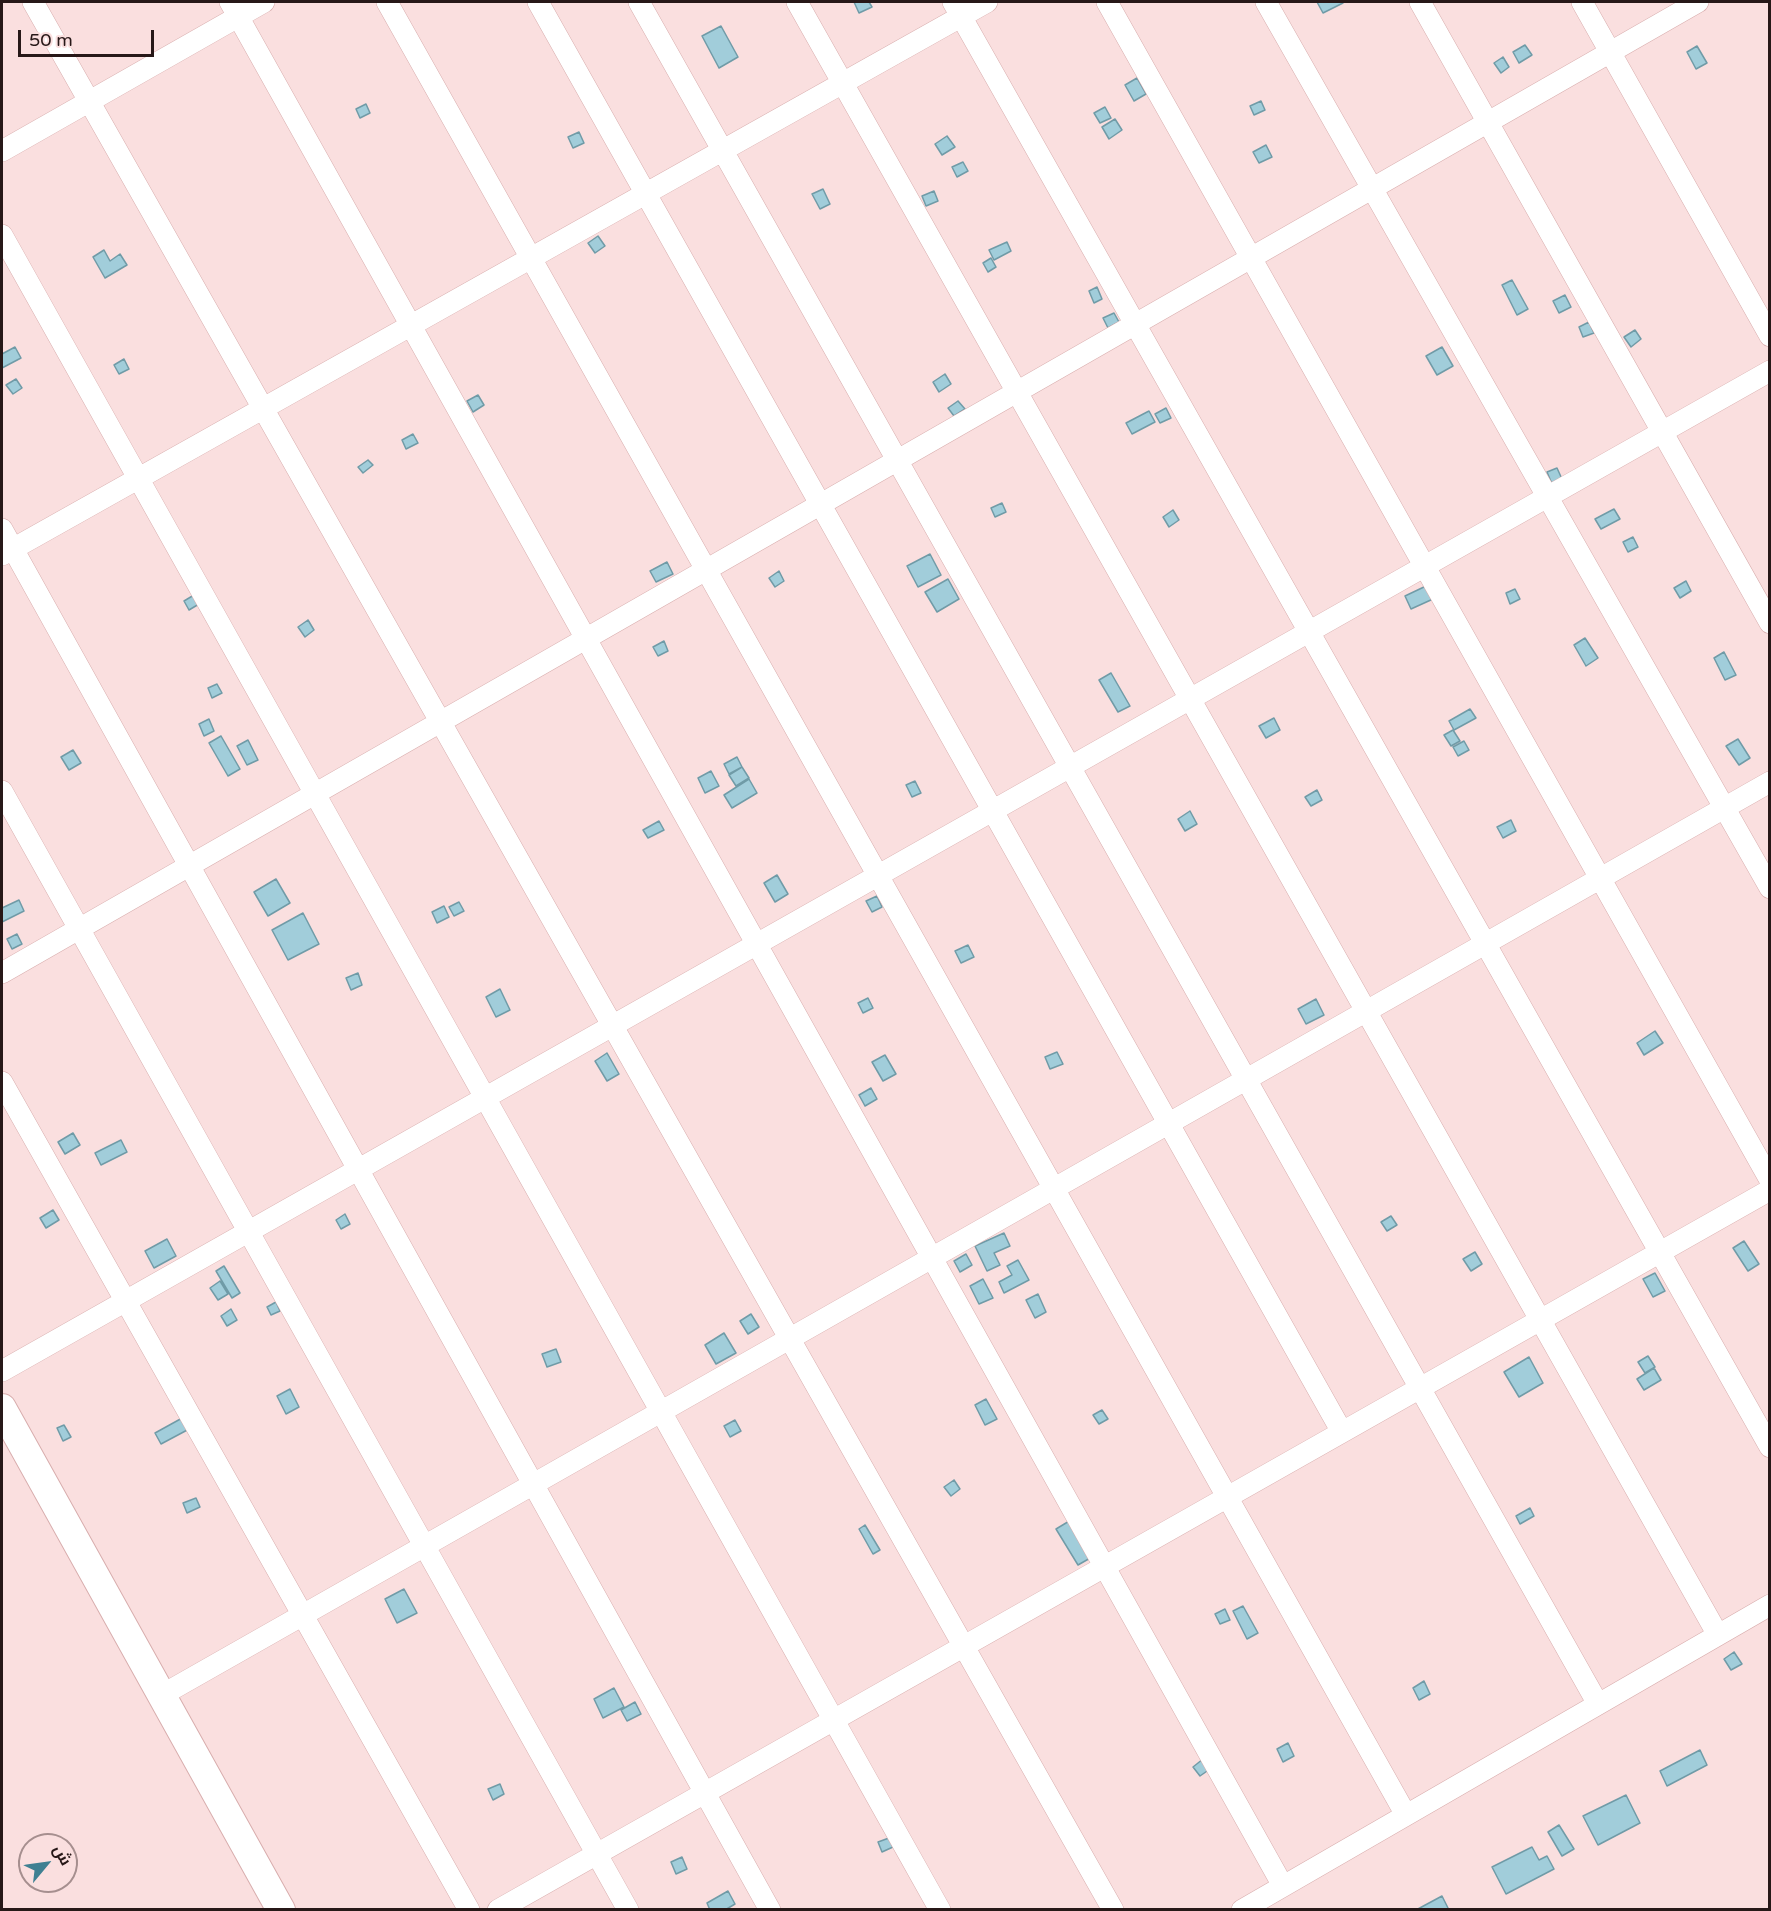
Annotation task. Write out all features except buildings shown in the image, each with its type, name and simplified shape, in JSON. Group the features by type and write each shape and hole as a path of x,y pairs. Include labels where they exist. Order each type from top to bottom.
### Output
{"street":[{"path":"33,2 1113,1910"},
{"path":"2,150 90,101 234,9 264,2"},
{"path":"387,2 1406,1815"},
{"path":"538,2 1342,1432"},
{"path":"639,2 1598,1704"},
{"path":"797,2 1718,1635"},
{"path":"7,552 843,82 957,9 987,2"},
{"path":"1107,2 1770,1180"},
{"path":"1266,2 1770,888"},
{"path":"1420,2 1770,623"},
{"path":"1582,2 1770,336"},
{"path":"2,973 1698,2"},
{"path":"234,9 1283,1886"},
{"path":"957,9 1770,1447"},
{"path":"2,235 940,1910"},
{"path":"2,1371 1770,371"},
{"path":"2,529 7,552 189,866 770,1910"},
{"path":"162,1695 1770,782"},
{"path":"2,791 628,1910"},
{"path":"2,1082 469,1910"},
{"path":"498,1910 1770,1190"},
{"path":"2,1408 281,1910"},
{"path":"1242,1910 1770,1605"}]}
